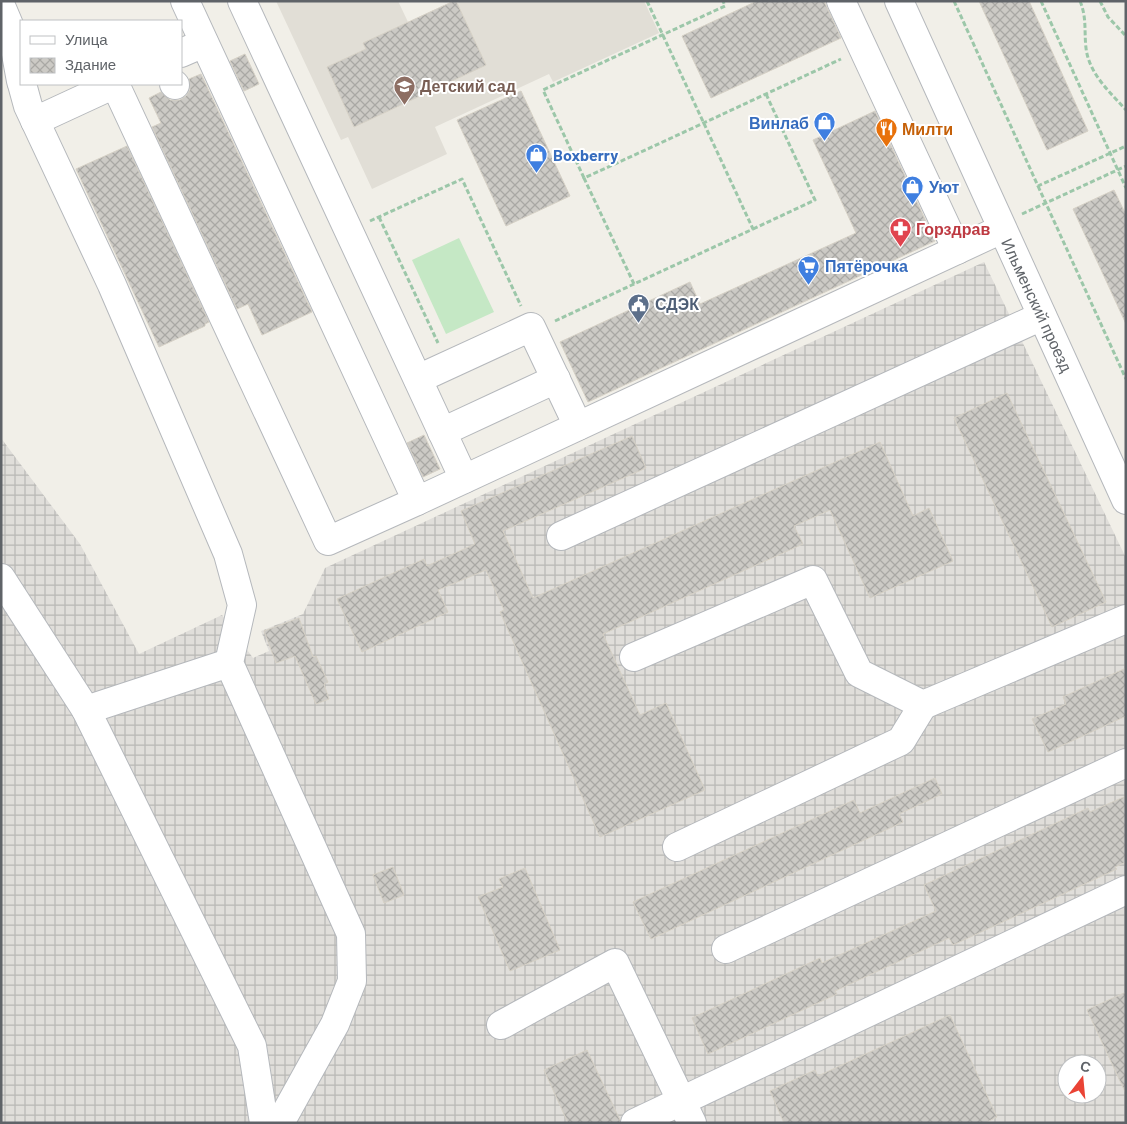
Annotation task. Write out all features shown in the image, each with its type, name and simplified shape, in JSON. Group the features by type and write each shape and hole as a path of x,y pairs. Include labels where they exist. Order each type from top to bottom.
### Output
{"street":[{"path":"5,1 1,4 12,32 20,72"},
{"path":"184,1 193,48 417,500"},
{"path":"242,1 464,478"},
{"path":"841,1 957,250"},
{"name":"Ильменский проезд","path":"899,1 1126,500"},
{"path":"23,85 35,121 112,286 228,554 242,605 229,663 351,934 352,981 335,1024 280,1123"},
{"path":"35,121 113,85"},
{"path":"115,85 328,541 957,250 1001,226"},
{"path":"561,536 1042,316"},
{"path":"418,379 532,328 578,426"},
{"path":"442,432 556,379"},
{"path":"1,578 86,710 252,1046 264,1123"},
{"path":"634,657 813,580 859,673 923,705"},
{"path":"677,847 901,741 923,705 1126,619"},
{"path":"86,710 229,663"},
{"path":"726,950 1126,763"},
{"path":"635,1123 686,1111 1126,890"},
{"path":"501,1026 615,963 686,1111"}],"path":[{"path":"647,1 753,229"},
{"path":"634,284 544,90 725,6 723,1"},
{"path":"954,1 1126,379"},
{"path":"1041,1 1126,188"},
{"path":"1080,1 1086,20 1087,53 1092,68 1108,92 1126,110"},
{"path":"1100,1 1108,17 1126,36"},
{"path":"584,178 864,49"},
{"path":"349,231 462,179 532,328 634,284 815,200 766,94"},
{"path":"1038,186 1126,146"},
{"path":"1001,226 1045,203 1126,166"},
{"path":"379,217 448,365"}],"shaded area":[{"name":"Детский сад","path":"276,1 398,1 408,22 453,1 644,1 659,33 553,82 549,74 435,127 447,154 372,189 348,137 341,140"},
{"path":"984,262 1126,558 1126,1123 1,1123 1,438 80,544 139,654 222,615 253,658 269,651 261,631 303,614 325,568"}],"green space":[{"path":"459,238 494,312 446,334 412,260"}],"building":[{"path":"456,1 486,65 354,127 327,67 366,49 363,43"},
{"path":"757,1 824,1 841,38 711,98 682,36"},
{"path":"979,1 1029,1 1088,131 1047,150"},
{"path":"245,54 259,84 244,91 230,61"},
{"path":"201,74 312,312 262,335 248,304 237,309 152,127 161,123 149,98 161,92 170,100 180,100 190,90 189,79"},
{"path":"521,91 570,196 506,226 457,120"},
{"path":"875,111 935,241 588,402 560,342 690,282 700,304 856,233 813,140"},
{"path":"127,146 209,322 205,326 159,347 76,169"},
{"path":"1114,190 1126,215 1126,324 1073,209"},
{"path":"1007,393 1106,602 1052,627 954,418"},
{"path":"424,435 440,469 423,477 407,443"},
{"path":"632,436 646,468 503,531 533,598 880,442 913,516 929,508 953,561 870,598 830,510 794,526 803,544 603,634 640,715 666,703 705,790 600,837 500,612 504,610 486,570 438,590 448,612 362,652 337,599 424,559 427,566 475,544 461,511"},
{"path":"299,618 313,657 316,656 328,682 324,684 329,699 316,704 295,656 276,663 264,631"},
{"path":"1126,668 1126,716 1048,752 1032,719 1066,704 1063,697"},
{"path":"935,778 942,794 899,814 903,822 651,939 633,902 854,800 860,813"},
{"path":"1126,796 1126,862 1115,867 1117,869 953,945 949,938 835,991 837,994 708,1054 692,1018 820,958 822,963 936,911 924,885 1088,808 1090,812"},
{"path":"393,867 404,895 384,903 373,875"},
{"path":"525,868 560,950 510,971 478,897 503,887 499,879"},
{"path":"1126,992 1126,1094 1087,1010"},
{"path":"950,1015 997,1117 985,1123 784,1123 770,1091 815,1070 818,1076"},
{"path":"587,1050 620,1123 568,1123 544,1070"}],"place":[{"name":"Детский сад","path":"404,105"},
{"name":"Винлаб","path":"825,142"},
{"name":"Милти","path":"886,148"},
{"name":"Boxberry","path":"537,174"},
{"name":"Уют","path":"913,206"},
{"name":"Горздрав","path":"900,248"},
{"name":"Пятёрочка","path":"809,285"},
{"name":"СДЭК","path":"639,323"}]}
